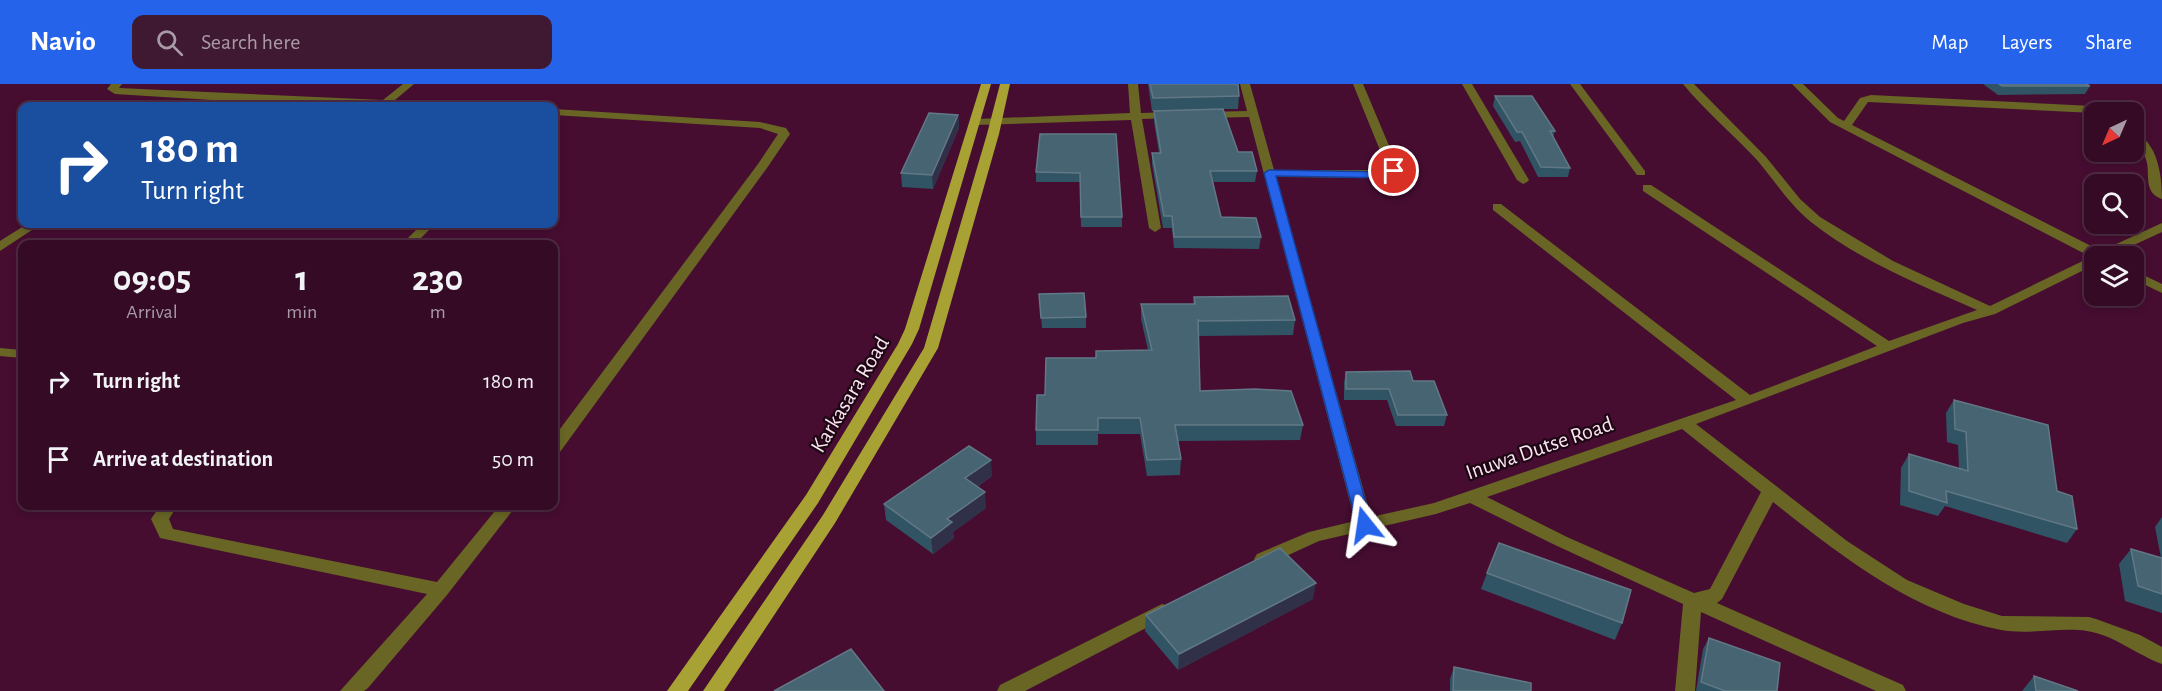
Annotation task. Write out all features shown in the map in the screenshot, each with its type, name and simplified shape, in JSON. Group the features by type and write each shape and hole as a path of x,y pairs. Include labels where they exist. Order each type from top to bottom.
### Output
{"main road":[{"name":"Karkasara Road","path":"676,691 812,499 905,344 912,329 986,84"},
{"name":"Karkasara Road","path":"713,691 830,519 931,348 1005,84"}],"street":[{"path":"117,84 112,89 115,91 358,102"},
{"path":"386,102 409,84"},
{"path":"1133,84 1136,116 1155,228"},
{"path":"1245,84 1365,525"},
{"path":"1269,173 1395,174 1358,84"},
{"path":"1467,84 1523,180"},
{"path":"1575,84 1641,173"},
{"path":"1688,84 1763,161 1795,201 1809,213 1851,243 1898,270 1990,311"},
{"path":"1797,84 1834,120 2084,247"},
{"path":"215,102 222,97"},
{"path":"1846,126 1864,100 1871,98 2084,109"},
{"path":"558,111 760,124 776,127 784,134 558,443"},
{"path":"976,122 1252,114"},
{"path":"2144,148 2153,161 2152,183 2155,190 2162,195"},
{"path":"1647,188 1888,347"},
{"path":"1497,207 1748,401"},
{"path":"0,247 29,228"},
{"path":"412,240 425,228"},
{"path":"2123,246 2162,228"},
{"name":"Inuwa Dutse Road","path":"1243,570 1285,548 1315,536 1436,508 1748,401 1888,347 1990,311 2084,265"},
{"path":"2144,280 2162,289"},
{"path":"0,352 18,354"},
{"path":"1684,423 1841,546 1901,585 1959,610 2002,622 2089,624 2133,640 2162,657"},
{"path":"1693,600 1707,599 1716,594 1770,492"},
{"path":"1471,496 1561,541 1896,691"},
{"path":"166,510 160,519 166,534 441,590"},
{"path":"350,691 361,682 441,590 505,510"},
{"path":"1685,691 1693,600"},
{"path":"1007,691 1180,602"}],"building":[{"path":"1150,84 1238,84 1239,96 1153,98"},
{"path":"1999,84 2086,84 2090,86 2002,86"},
{"path":"1495,96 1532,96 1555,131 1550,131 1570,168 1541,167 1522,132 1517,132"},
{"path":"1223,109 1238,152 1252,152 1257,171 1210,171 1221,217 1256,218 1261,237 1174,237 1172,216 1164,216 1152,153 1161,153 1154,111"},
{"path":"929,113 958,115 932,175 901,173"},
{"path":"1040,134 1116,134 1122,217 1081,217 1080,173 1036,172"},
{"path":"1084,293 1086,317 1041,318 1039,294"},
{"path":"1288,296 1295,320 1198,321 1200,391 1255,389 1291,391 1303,425 1175,425 1181,459 1147,460 1140,418 1098,418 1098,430 1036,430 1037,395 1045,395 1046,358 1096,358 1096,351 1152,350 1141,304 1195,304 1194,297"},
{"path":"1410,371 1413,381 1434,381 1447,415 1398,415 1389,389 1346,389 1346,372"},
{"path":"1954,400 2048,425 2057,491 2072,496 2077,529 1946,491 1947,503 1909,491 1909,454 1968,471 1966,432 1955,429"},
{"path":"969,446 991,460 965,478 985,492 947,519 952,522 931,538 884,504"},
{"path":"1499,543 1631,590 1622,623 1487,573"},
{"path":"1280,548 1316,583 1179,654 1146,615"},
{"path":"2131,549 2162,558 2162,594 2138,586"},
{"path":"1709,638 1780,663 1777,691 1725,691 1701,682"},
{"path":"851,649 884,691 774,691"},
{"path":"1454,667 1531,683 1531,691 1453,691"},
{"path":"2034,676 2078,691 2036,691"}],"route":[{"path":"1365,525 1269,173 1393,175 1394,171"}]}
